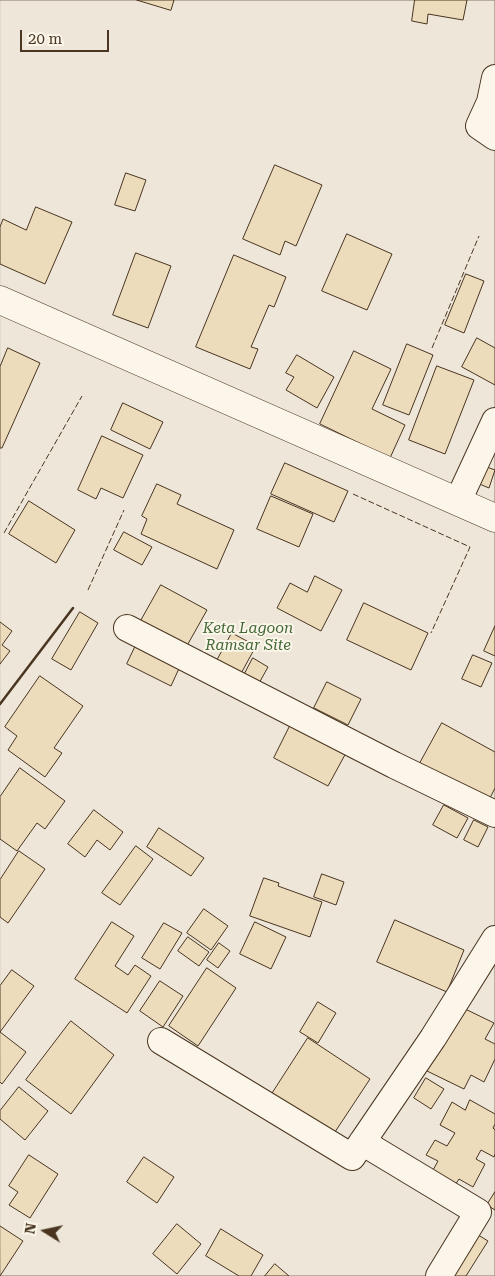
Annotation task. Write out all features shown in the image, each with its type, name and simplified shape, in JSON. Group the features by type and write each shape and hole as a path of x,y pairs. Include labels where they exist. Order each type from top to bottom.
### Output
{"main road":[{"path":"0,300 495,518"}],"street":[{"path":"495,78 490,102 479,126 495,137"},
{"path":"458,501 495,421"},
{"path":"127,628 394,766 495,814"},
{"path":"161,1041 352,1157 433,1038 495,938"},
{"path":"362,1142 478,1212 439,1276"}],"green space":[{"name":"Keta Lagoon Ramsar Site","path":"0,0 495,0 495,1276 0,1276"}],"building":[{"path":"137,0 174,0 171,10"},
{"path":"415,0 467,0 463,20 428,14 427,24 412,21"},
{"path":"275,165 322,185 296,246 285,241 280,255 243,239"},
{"path":"126,173 146,180 135,211 115,205"},
{"path":"36,207 72,222 45,284 0,264 0,227 3,219 26,230"},
{"path":"347,234 392,254 367,310 322,291"},
{"path":"136,253 171,266 148,328 113,315"},
{"path":"234,255 286,277 274,307 269,305 251,347 258,349 250,369 196,347"},
{"path":"466,274 484,281 464,333 445,325"},
{"path":"477,338 495,348 495,385 462,367"},
{"path":"407,344 433,355 409,415 383,405"},
{"path":"8,348 40,363 2,448 0,448 0,367"},
{"path":"354,351 391,369 372,409 405,425 390,458 320,424"},
{"path":"297,355 334,377 317,408 286,390 294,377 286,373"},
{"path":"437,366 474,380 445,454 409,440"},
{"path":"123,403 163,422 150,449 111,430"},
{"path":"102,436 143,455 123,498 101,488 96,499 78,490"},
{"path":"285,463 348,491 334,522 271,494"},
{"path":"484,466 495,470 489,488 477,483"},
{"path":"157,484 181,495 177,504 234,530 217,569 141,534 147,519 142,516"},
{"path":"271,496 313,514 299,547 257,529"},
{"path":"29,501 75,530 56,563 9,534"},
{"path":"124,532 152,547 142,565 114,550"},
{"path":"315,576 342,590 321,631 277,608 290,583 307,592"},
{"path":"161,585 207,610 184,651 138,626"},
{"path":"364,603 428,633 411,670 347,640"},
{"path":"80,612 98,623 71,670 52,659"},
{"path":"0,622 12,631 2,645 10,651 0,664"},
{"path":"495,626 495,656 484,651"},
{"path":"232,633 256,646 238,679 214,666"},
{"path":"138,641 182,662 171,686 127,664"},
{"path":"473,655 492,663 481,687 462,679"},
{"path":"253,658 268,667 258,685 243,677"},
{"path":"40,676 83,706 54,748 62,753 45,777 8,750 17,736 5,727"},
{"path":"327,682 361,699 348,725 314,708"},
{"path":"292,722 347,751 328,786 274,758"},
{"path":"442,723 495,752 495,788 488,802 419,765"},
{"path":"20,768 65,801 45,829 37,823 17,851 0,839 0,797"},
{"path":"444,805 468,818 457,838 433,825"},
{"path":"94,810 123,832 110,850 97,840 85,857 68,844"},
{"path":"474,820 488,827 478,847 464,840"},
{"path":"159,828 204,858 191,876 147,847"},
{"path":"136,846 153,859 120,905 102,893"},
{"path":"19,851 45,869 8,923 0,917 0,880"},
{"path":"322,874 344,882 336,905 314,897"},
{"path":"264,878 279,883 278,886 322,902 310,937 250,916"},
{"path":"204,909 228,926 211,950 187,933"},
{"path":"395,920 464,950 447,992 377,962"},
{"path":"112,922 134,936 115,966 128,975 135,965 151,976 127,1013 75,979"},
{"path":"255,922 286,937 271,969 240,954"},
{"path":"164,923 182,933 160,969 142,958"},
{"path":"188,937 209,952 199,966 178,951"},
{"path":"219,943 230,951 218,968 207,960"},
{"path":"207,968 236,988 198,1046 169,1026"},
{"path":"12,970 34,986 0,1032 0,986"},
{"path":"160,981 183,996 163,1027 140,1011"},
{"path":"318,1002 336,1013 318,1043 300,1032"},
{"path":"459,1006 494,1023 485,1039 495,1044 495,1059 484,1082 471,1075 464,1089 427,1071"},
{"path":"71,1021 114,1055 71,1114 26,1080"},
{"path":"0,1032 26,1052 2,1084 0,1082"},
{"path":"308,1038 370,1079 329,1141 268,1100"},
{"path":"426,1078 444,1089 431,1109 414,1098"},
{"path":"19,1087 48,1111 25,1140 0,1119 0,1111"},
{"path":"470,1100 495,1114 493,1128 495,1130 495,1154 494,1157 481,1150 476,1159 485,1164 473,1187 459,1179 455,1185 432,1172 438,1161 426,1155 435,1140 447,1146 455,1133 440,1125 452,1102 465,1110"},
{"path":"29,1155 58,1174 30,1218 9,1205 18,1192 9,1186"},
{"path":"144,1157 174,1177 157,1203 127,1182"},
{"path":"495,1192 495,1210 487,1205"},
{"path":"177,1224 201,1244 177,1274 153,1254"},
{"path":"0,1226 23,1241 0,1276"},
{"path":"221,1229 263,1255 251,1276 239,1276 206,1256"},
{"path":"470,1230 488,1241 466,1276 449,1276"},
{"path":"275,1264 289,1276 265,1276"}],"fence":[{"path":"432,348 479,236"},
{"path":"4,533 82,396"},
{"path":"353,494 470,547 431,633"},
{"path":"88,590 124,510"}],"wall":[{"path":"0,704 73,608"}]}
